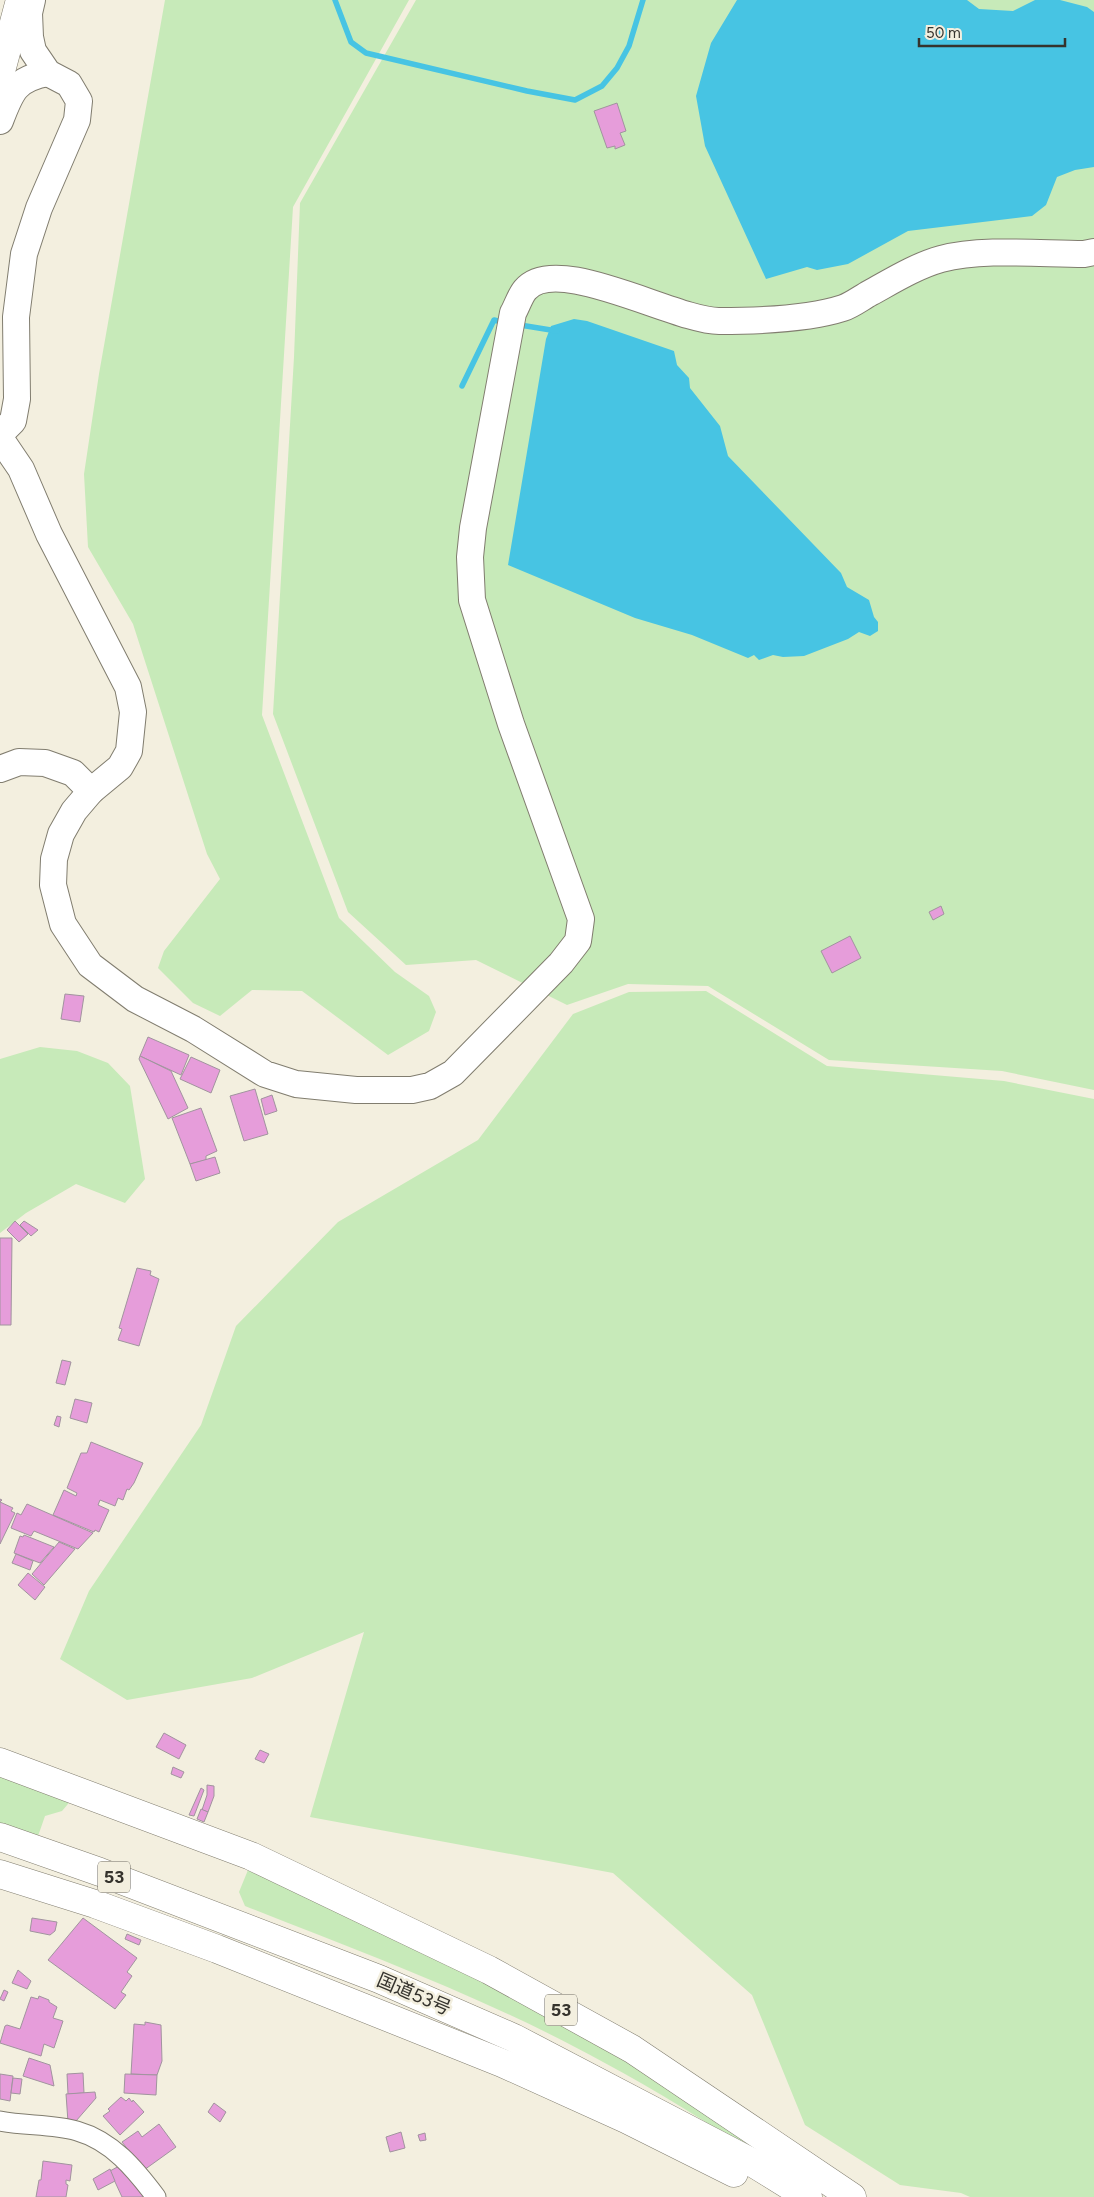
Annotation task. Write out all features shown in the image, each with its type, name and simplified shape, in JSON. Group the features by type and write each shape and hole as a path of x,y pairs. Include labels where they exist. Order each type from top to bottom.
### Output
{"main road":[{"path":"0,75 20,0"},
{"name":"53","path":"0,1762 251,1856 488,1970 632,2049 852,2197"},
{"name":"国道53号","path":"0,1837 100,1872 379,1979 514,2038 753,2163 808,2197"},
{"name":"53","path":"0,1874 95,1904 217,1949 502,2063 626,2120 782,2197"}],"street":[{"path":"32,0 29,13 33,52 48,74 69,84 79,101 77,120 39,208 24,254 16,317 17,399 13,420 0,436 21,469 49,534 128,686 133,712 129,751 120,767 92,791 74,811 61,834 54,859 53,885 63,924 90,965 135,998 193,1029 265,1074 296,1084 338,1089 403,1090 430,1086 453,1073 476,1051 562,963 578,941 581,919 577,905 511,724 472,600 470,557 473,528 513,313 526,289 543,279 562,277 594,283 672,311 717,321 775,318 810,315 844,308 894,280 941,259 979,254 1084,254 1094,252"},
{"path":"0,121 10,96 18,84 27,78 48,74"},
{"path":"0,769 19,762 46,763 73,773 92,791"},
{"path":"0,2121 77,2130 107,2144 139,2175 156,2197"}],"green space":[{"path":"165,0 409,0 293,207 262,715 339,918 395,972 429,996 436,1012 429,1031 388,1055 302,991 252,990 220,1016 193,1003 158,968 164,951 220,879 207,854 133,624 88,547 84,474 99,374"},
{"path":"416,0 1094,0 1094,1090 1002,1071 829,1060 708,986 628,984 567,1005 476,960 406,965 348,912 273,714 294,357 300,203"},
{"path":"706,991 827,1066 1004,1081 1094,1099 1094,2197 970,2197 961,2193 900,2185 805,2125 752,1995 613,1873 310,1817 364,1632 252,1678 127,1700 60,1659 89,1591 201,1425 236,1326 338,1222 478,1140 573,1014 629,992"},
{"path":"40,1047 77,1051 108,1063 130,1086 145,1179 125,1203 76,1184 26,1213 0,1233 0,1059"},
{"path":"0,1772 73,1798 62,1811 45,1816 37,1839 0,1826"},
{"path":"248,1870 396,1935 609,2050 760,2149 756,2154 642,2084 560,2039 516,2018 427,1978 245,1906 239,1892"}],"water":[{"path":"737,0 967,0 979,9 1013,11 1035,0 1060,0 1087,7 1094,12 1094,167 1075,170 1057,177 1046,205 1032,216 908,231 848,264 817,270 807,267 766,279 705,146 696,96 711,43"},
{"path":"574,319 587,321 674,351 677,365 689,378 690,388 720,426 728,456 841,573 847,587 869,600 874,617 878,622 878,631 870,636 859,632 848,639 804,656 783,657 773,655 759,660 754,655 748,658 692,635 635,618 508,565 546,339 551,326"}],"building":[{"path":"617,103 626,131 620,133 625,145 615,149 615,146 607,148 594,111"},
{"path":"941,906 944,914 933,920 929,912"},
{"path":"850,936 861,958 832,973 821,951"},
{"path":"65,994 84,996 80,1022 61,1019"},
{"path":"148,1037 189,1055 181,1075 140,1056"},
{"path":"140,1056 171,1071 188,1108 168,1119 139,1059"},
{"path":"191,1057 220,1070 211,1093 180,1079"},
{"path":"255,1089 268,1134 244,1141 230,1096"},
{"path":"272,1095 277,1111 265,1115 261,1099"},
{"path":"201,1108 217,1151 206,1156 206,1160 190,1164 172,1118"},
{"path":"215,1157 220,1173 196,1181 190,1164"},
{"path":"15,1221 28,1234 19,1242 7,1230"},
{"path":"24,1221 38,1230 31,1236 20,1225"},
{"path":"0,1238 12,1238 11,1325 0,1325"},
{"path":"137,1268 151,1271 150,1275 159,1279 139,1346 118,1340 122,1329 119,1328"},
{"path":"62,1360 71,1362 65,1385 56,1383"},
{"path":"75,1399 92,1403 87,1423 70,1418"},
{"path":"57,1416 61,1417 59,1427 54,1425"},
{"path":"91,1442 143,1463 134,1483 129,1490 127,1489 123,1500 118,1498 115,1506 100,1500 98,1505 109,1510 99,1532 95,1530 94,1532 53,1515 64,1490 76,1496 77,1493 67,1488 81,1453 87,1453"},
{"path":"0,1502 13,1508 11,1511 15,1513 0,1544"},
{"path":"27,1504 93,1533 78,1549 34,1531 31,1536 11,1528 17,1513 21,1515"},
{"path":"24,1535 54,1547 40,1563 14,1553 20,1536 23,1537"},
{"path":"59,1542 75,1549 44,1585 32,1574"},
{"path":"16,1554 33,1561 30,1570 12,1563"},
{"path":"28,1573 45,1587 35,1600 18,1585"},
{"path":"164,1733 186,1745 179,1759 156,1747"},
{"path":"260,1750 269,1754 264,1763 255,1759"},
{"path":"173,1767 184,1772 181,1778 171,1774"},
{"path":"207,1785 214,1786 214,1796 208,1812 202,1810 207,1795"},
{"path":"201,1788 204,1790 194,1816 189,1815"},
{"path":"201,1809 208,1812 204,1822 197,1819"},
{"path":"32,1918 57,1922 55,1931 50,1935 30,1931"},
{"path":"83,1918 137,1958 127,1972 132,1976 121,1992 126,1995 115,2009 48,1960"},
{"path":"127,1934 141,1940 139,1945 125,1939"},
{"path":"18,1970 31,1981 27,1989 12,1983"},
{"path":"4,1990 8,1992 4,2001 0,1999"},
{"path":"39,1996 49,2000 49,2002 57,2007 53,2018 63,2021 54,2048 44,2044 41,2056 0,2043 5,2026 20,2029 31,1997 38,1999"},
{"path":"145,2022 161,2025 162,2061 157,2075 131,2074 134,2024 145,2025"},
{"path":"29,2058 50,2065 54,2086 23,2076"},
{"path":"83,2073 84,2093 68,2094 67,2074"},
{"path":"0,2074 13,2076 10,2101 0,2099"},
{"path":"125,2074 157,2075 156,2095 124,2093"},
{"path":"13,2078 22,2079 20,2094 11,2093"},
{"path":"95,2092 96,2098 76,2121 68,2122 66,2094"},
{"path":"121,2097 126,2101 129,2098 132,2102 133,2100 144,2112 120,2135 103,2116 110,2111 108,2109"},
{"path":"214,2103 226,2112 220,2122 208,2112"},
{"path":"159,2124 176,2147 144,2170 122,2142 138,2131 142,2137"},
{"path":"401,2132 405,2148 390,2152 386,2137"},
{"path":"425,2133 426,2140 420,2141 418,2135"},
{"path":"43,2161 72,2165 70,2181 66,2180 68,2185 66,2197 36,2197 39,2180 41,2180"},
{"path":"121,2165 126,2167 134,2185 141,2181 156,2197 122,2197 110,2171"},
{"path":"110,2169 115,2181 98,2190 93,2179"}],"waterway":[{"path":"335,0 351,42 366,53 527,91 575,100 602,86 617,68 629,46 643,0"},
{"path":"462,386 494,320 498,321"},
{"path":"520,325 557,331"}]}
